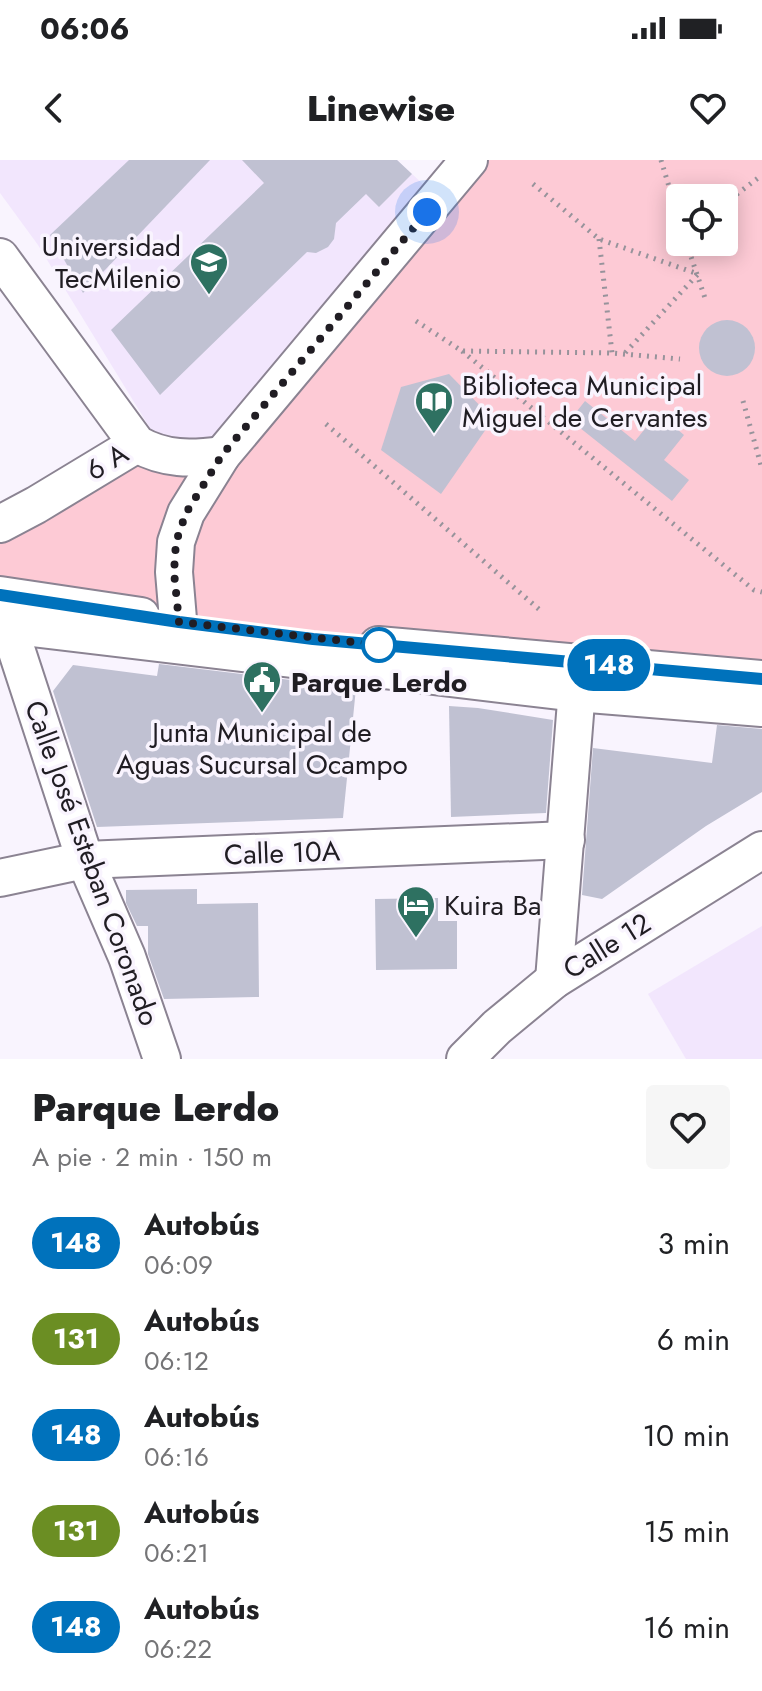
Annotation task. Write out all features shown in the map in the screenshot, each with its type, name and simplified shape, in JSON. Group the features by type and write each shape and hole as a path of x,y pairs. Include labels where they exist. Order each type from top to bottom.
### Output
{"main road":[{"path":"2,612 180,633 577,689 762,704"}],"street":[{"path":"469,160 222,455 186,513 176,542 174,572 180,633 313,639 762,679"},
{"path":"0,257 137,444"},
{"name":"6 A","path":"0,524 137,444 169,457 190,459 222,455"},
{"name":"Calle José Esteban Coronado","path":"2,612 85,860 127,957 162,1059"},
{"path":"554,980 577,689"},
{"name":"Calle 10A","path":"0,878 85,860 566,840"},
{"name":"Calle 12","path":"465,1059 497,1027 554,980 762,850"}],"path":[{"path":"661,160 668,184"},
{"path":"738,193 762,175"},
{"path":"533,184 599,239 698,274"},
{"path":"599,239 612,353"},
{"path":"691,256 706,301"},
{"path":"624,354 698,274"},
{"path":"416,321 462,351 754,590 762,592"},
{"path":"462,351 612,353 680,359"},
{"path":"743,401 762,469"},
{"path":"326,424 541,611"}],"shaded area":[{"name":"Universidad TecMilenio","path":"0,160 397,160 425,186 232,433 204,445 156,438 38,245 0,193"},
{"name":"Parque Lerdo","path":"466,160 762,160 762,704 0,620 0,524 137,444 222,455"},
{"path":"762,926 762,1059 686,1059 648,994"}],"building":[{"path":"129,160 210,160 83,293 50,235"},
{"path":"242,160 397,160 412,174 379,207 366,194 336,223 334,239 328,247 316,253 307,252 160,395 111,330 264,183"},
{"path":"727,320 747,328 755,348 747,368 727,376 707,368 699,348 707,328"},
{"name":"Biblioteca Municipal Miguel de Cervantes","path":"449,374 493,419 441,494 381,450 401,387"},
{"path":"585,401 635,441 658,413 684,435 664,460 689,480 672,501 570,420"},
{"path":"159,664 356,688 343,818 97,827 53,691 73,665 157,676"},
{"path":"449,706 553,720 546,813 451,817"},
{"path":"717,725 762,729 762,792 706,826 602,899 582,895 593,748 712,763"},
{"path":"197,889 197,904 258,903 259,997 164,999 148,954 148,926 137,926 126,903 126,890"},
{"name":"Kuira Ba","path":"438,898 438,921 457,921 457,969 376,970 375,899"}],"bus line":[{"name":"148","path":"0,595 313,639 762,679"}],"place":[{"name":"Universidad TecMilenio","path":"209,296"},
{"name":"Biblioteca Municipal Miguel de Cervantes","path":"434,435"},
{"name":"Parque Lerdo","path":"379,645"},
{"name":"Junta Municipal de Aguas Sucursal Ocampo","path":"262,714"},
{"name":"Kuira Ba","path":"416,939"}],"route":[{"path":"379,645 179,622 174,572 176,542 186,513 222,455 427,212"}]}
